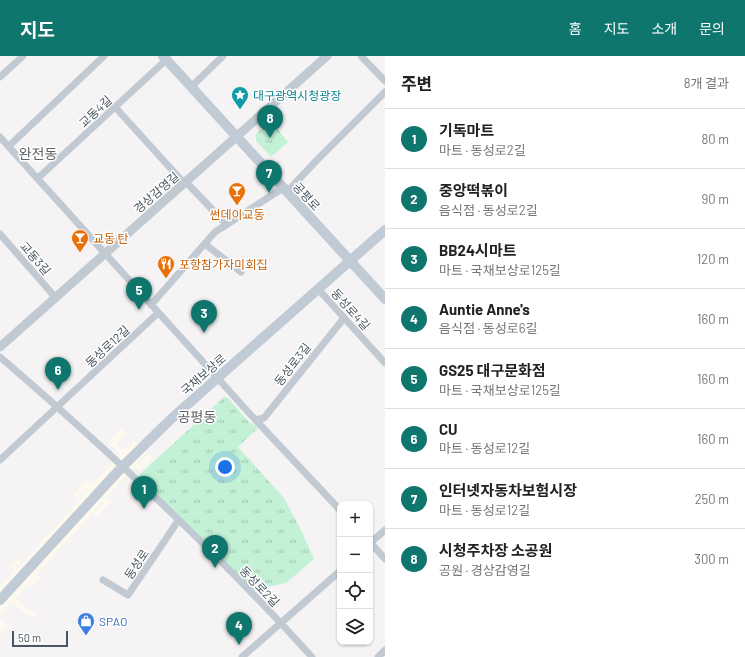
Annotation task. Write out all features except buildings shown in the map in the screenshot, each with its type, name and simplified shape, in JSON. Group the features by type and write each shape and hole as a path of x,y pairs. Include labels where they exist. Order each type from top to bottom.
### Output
{"main road":[{"name":"공평로","path":"164,58 238,136 349,261 385,299"},
{"name":"국채보상로","path":"0,600 122,467 171,419 385,230"}],"street":[{"path":"0,77 22,56"},
{"path":"9,146 104,56"},
{"path":"191,87 223,56"},
{"name":"경상감영길","path":"0,347 327,56"},
{"path":"361,56 385,81"},
{"name":"교동4길","path":"38,178 115,107 164,58"},
{"path":"151,305 215,232 226,224 285,190 385,92"},
{"path":"115,107 185,183 226,224"},
{"path":"0,137 106,252 158,313 337,507"},
{"name":"교동3길","path":"0,234 55,297"},
{"path":"204,244 241,272"},
{"name":"동성로4길","path":"318,289 385,363"},
{"name":"동성로12길","path":"0,460 158,313"},
{"name":"동성로3길","path":"256,420 264,418 344,318"},
{"name":"동성로2길","path":"0,357 122,467 281,623 312,657"},
{"name":"동성로","path":"103,580 128,595 178,521"},
{"path":"373,540 385,530"},
{"path":"373,546 385,559"},
{"path":"242,657 338,573"},
{"path":"378,657 385,650"}],"shaded area":[{"path":"121,428 126,433 117,444 124,450 133,440 147,452 138,463 139,464 149,454 153,457 140,471 134,467 107,497 112,501 97,517 94,514 104,503 103,501 31,581 38,575 41,577 32,587 29,584 15,599 37,615 34,619 11,603 0,615 0,586 15,571 10,567 18,557 22,561 17,567 18,568 89,489 87,488 77,499 73,495 87,479 93,484 120,454 108,443"},
{"path":"0,619 8,626 1,634 0,633"}],"green space":[{"path":"271,121 288,142 271,157 256,141 256,134"},
{"path":"224,397 228,398 248,421 258,428 238,447 284,498 314,559 286,583 253,590 137,477"}],"place":[{"name":"대구광역시청광장","path":"240,110"},
{"name":"시청주차장 소공원","path":"270,138"},
{"name":"인터넷자동차보험시장","path":"269,193"},
{"name":"썬데이교동","path":"237,206"},
{"name":"교동 탄","path":"80,253"},
{"name":"포항참가자미회집","path":"166,279"},
{"name":"GS25 대구문화점","path":"139,310"},
{"name":"BB24시마트","path":"204,333"},
{"name":"CU","path":"58,390"},
{"name":"기독마트","path":"144,509"},
{"name":"중앙떡볶이","path":"215,568"},
{"name":"SPAO","path":"86,636"},
{"name":"Auntie Anne's","path":"239,645"}],"district":[{"name":"완전동","path":"38,153"},
{"name":"공평동","path":"197,416"}]}
